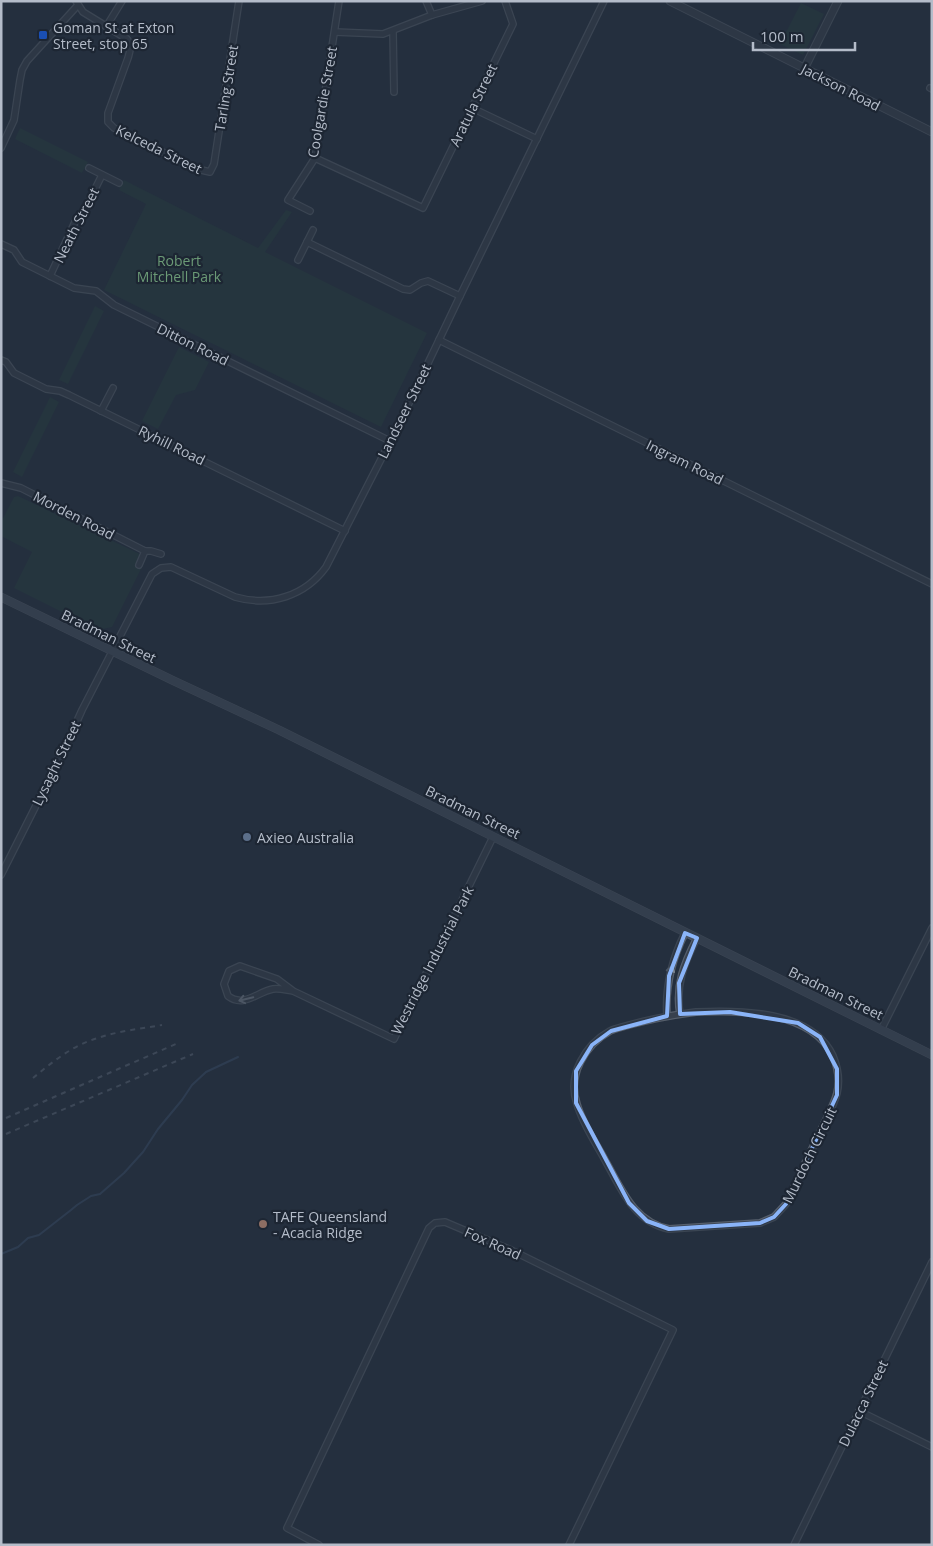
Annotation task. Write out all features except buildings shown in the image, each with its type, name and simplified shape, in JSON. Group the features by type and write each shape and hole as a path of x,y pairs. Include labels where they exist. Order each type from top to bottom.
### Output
{"main road":[{"name":"Bradman Street","path":"1,597 279,730 932,1054"}],"street":[{"path":"106,27 122,1"},
{"name":"Tarling Street","path":"210,172 214,164 239,1"},
{"name":"Coolgardie Street","path":"310,211 288,200 315,158 339,1"},
{"path":"426,1 432,15"},
{"path":"335,32 383,34 432,15 482,1"},
{"name":"Aratula Street","path":"315,158 423,208 513,24 505,1"},
{"name":"Landseer Street","path":"112,651 148,579 156,570 164,567 174,568 229,594 254,601 274,600 299,591 317,578 331,559 390,441 604,1"},
{"name":"Jackson Road","path":"670,1 932,132"},
{"path":"804,68 838,1"},
{"path":"1,148 14,120 22,70 77,3"},
{"name":"Kelceda Street","path":"77,3 83,12 127,39 131,49 108,113 108,122 114,128 197,169 210,172"},
{"path":"393,31 394,92"},
{"path":"472,108 537,139"},
{"name":"Neath Street","path":"89,168 119,183"},
{"name":"Neath Street","path":"50,276 75,222 85,209 102,175"},
{"path":"298,260 313,230"},
{"path":"307,242 403,288 410,290 421,282 428,281 460,296"},
{"name":"Ditton Road","path":"1,244 14,250 22,262 74,288 96,291 114,305 390,441"},
{"name":"Ingram Road","path":"439,340 932,584"},
{"name":"Ryhill Road","path":"1,360 6,362 14,374 46,389 70,395 345,531"},
{"path":"102,411 112,388"},
{"name":"Morden Road","path":"1,483 21,488 145,551 161,554"},
{"path":"139,565 145,551"},
{"name":"Lysaght Street","path":"1,875 112,651"},
{"name":"Westridge Industrial Park","path":"293,991 274,989 246,1000 237,1001 228,996 224,984 228,970 240,966 277,979 293,991 394,1039 493,837"},
{"path":"881,1030 932,928"},
{"path":"667,1016 666,1002 669,976 686,932"},
{"path":"680,1014 679,983 685,961 697,938"},
{"name":"Murdoch Circuit","path":"730,1012 790,1020 808,1028 820,1037 835,1061 838,1085 833,1103 786,1204 769,1220 752,1225 668,1229 647,1220 630,1203 583,1121 576,1103 574,1080 578,1066 592,1045 611,1030 667,1016 730,1012"},
{"name":"Fox Road","path":"319,1545 287,1528 429,1228 435,1223 445,1222 511,1250 673,1330 569,1545"},
{"name":"Dulacca Street","path":"794,1545 932,1262"},
{"path":"859,1411 932,1447"}],"highlighted area":[{"path":"685,933 697,938 679,983 680,1014 730,1012 798,1023 820,1037 837,1069 837,1095 786,1204 774,1217 760,1223 669,1229 647,1221 629,1203 576,1103 576,1071 592,1045 611,1031 667,1016 669,976"}],"green space":[{"path":"801,3 824,14 803,55 780,44"},
{"path":"20,128 88,162 82,173 15,139"},
{"name":"Robert Mitchell Park","path":"124,180 258,248 286,210 292,212 265,252 427,333 381,427 104,290 146,204 119,190"},
{"path":"95,306 104,311 68,384 59,380"},
{"path":"179,347 209,362 195,390 176,395 158,429 142,421"},
{"path":"50,397 59,402 22,477 13,472"},
{"path":"18,496 140,554 146,559 112,627 98,630 14,588 32,552 1,536 1,522 14,497"}],"waterway":[{"path":"1,1254 18,1247 28,1238 39,1235 77,1205 91,1196 100,1194 124,1173 143,1152 192,1085 206,1072 238,1057"}],"railway":[{"path":"33,1078 81,1044 116,1033 162,1025"},
{"path":"6,1118 178,1043"},
{"path":"6,1134 193,1054"}],"place":[{"name":"Goman St at Exton Street, stop 65","path":"43,35"},
{"name":"Axieo Australia","path":"247,837"},
{"name":"TAFE Queensland - Acacia Ridge","path":"263,1224"}]}
